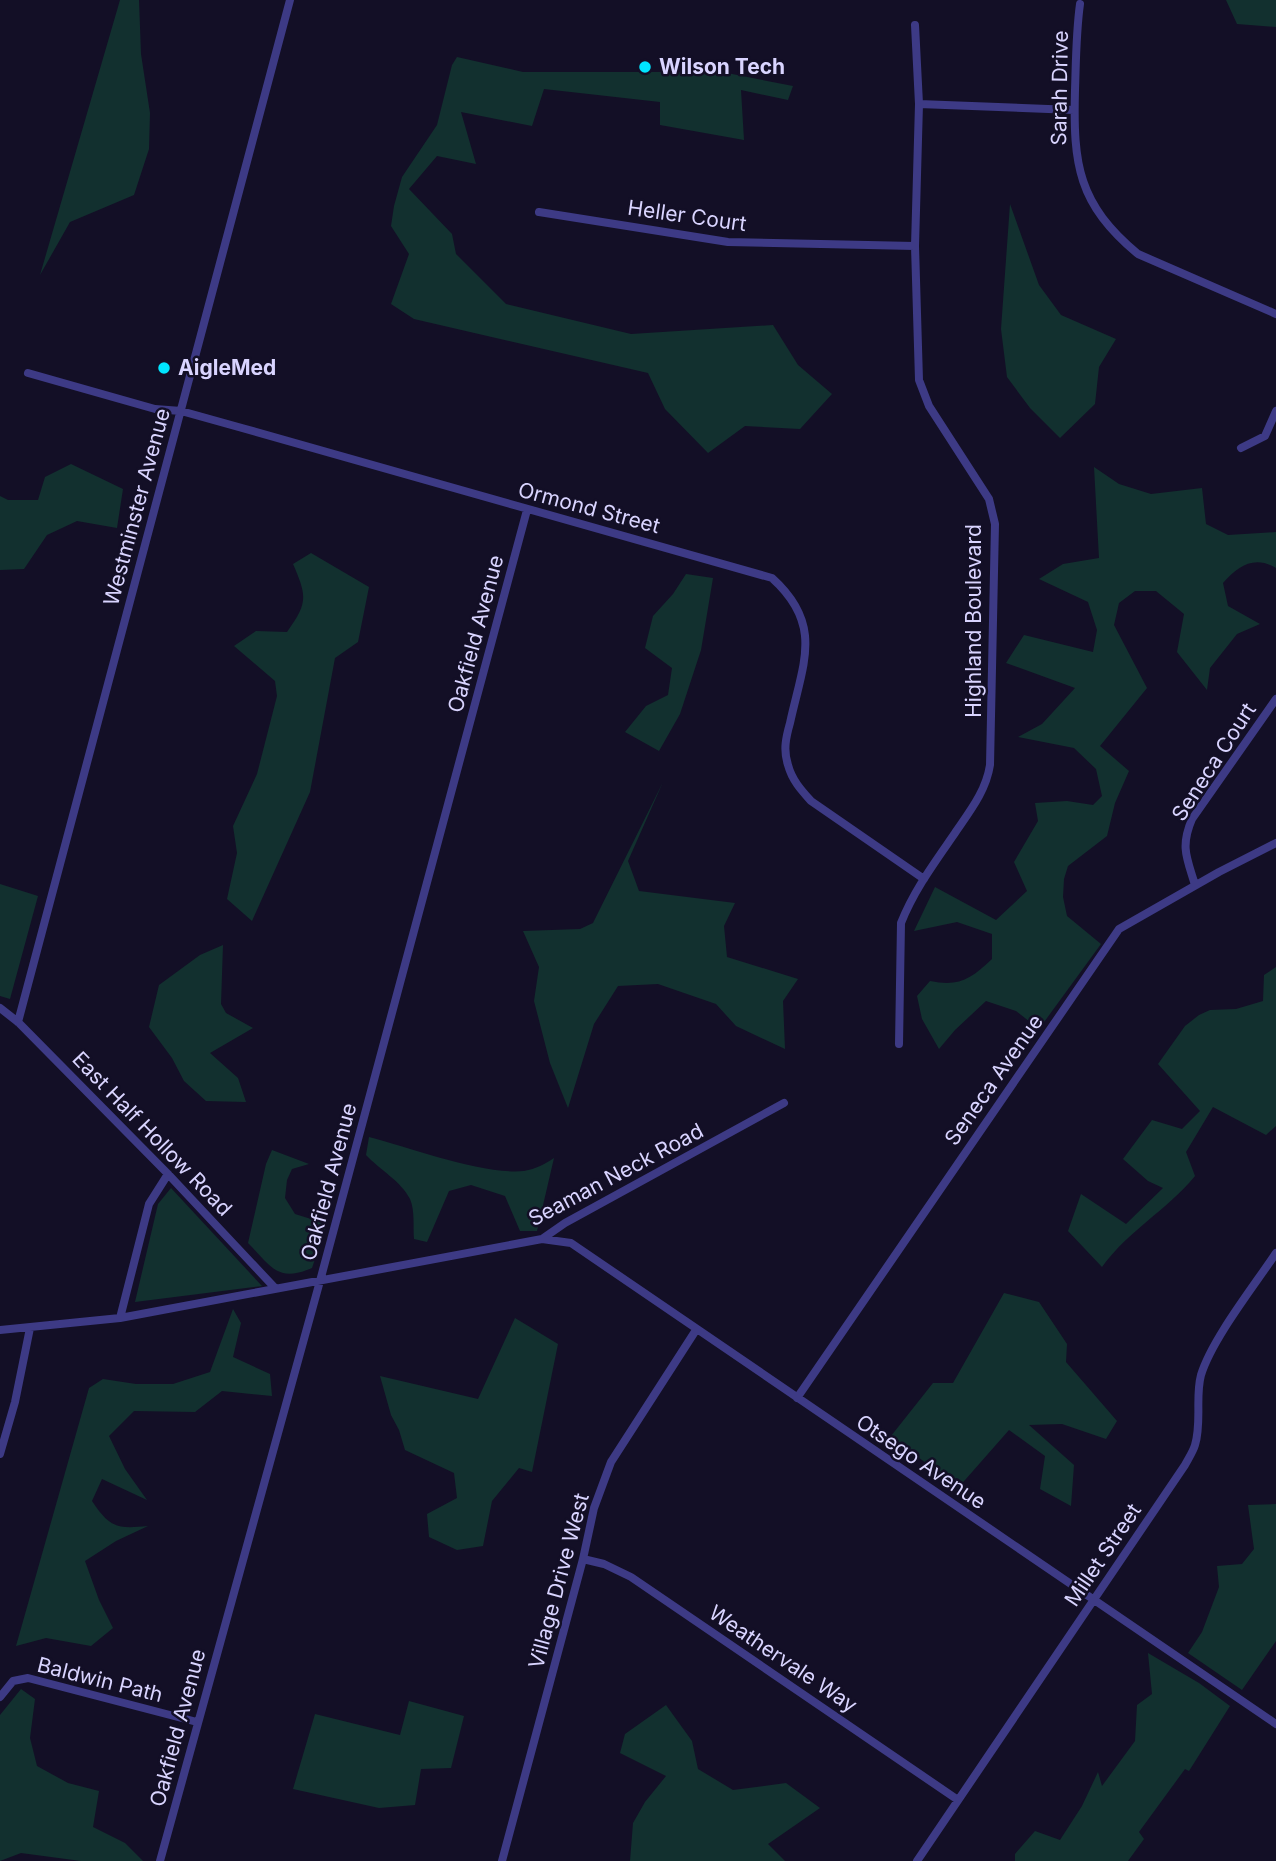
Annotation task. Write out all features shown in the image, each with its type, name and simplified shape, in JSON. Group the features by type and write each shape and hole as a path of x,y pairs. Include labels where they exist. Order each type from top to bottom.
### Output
{"street":[{"name":"Westminster Avenue","path":"18,1022 290,0"},
{"name":"Sarah Drive","path":"1080,4 1076,31 1075,152 1090,198 1102,218 1120,239 1138,254 1276,314"},
{"name":"Highland Boulevard","path":"899,1044 901,923 923,879 988,780 995,524 989,499 929,406 919,380 915,246 919,104 915,25"},
{"path":"919,104 1074,110"},
{"name":"Heller Court","path":"538,212 728,242 915,246"},
{"name":"Ormond Street","path":"28,373 155,409 181,411 772,578 798,608 806,628 806,649 784,746 787,765 797,785 811,801 923,879"},
{"path":"1241,448 1265,436 1276,411"},
{"name":"Oakfield Avenue","path":"160,1861 320,1281 527,510"},
{"name":"Seneca Court","path":"1195,886 1186,853 1185,837 1192,819 1276,699"},
{"name":"Seneca Avenue","path":"797,1398 1119,929 1276,844"},
{"name":"East Half Hollow Road","path":"0,1008 18,1022 168,1174 275,1288"},
{"name":"Seaman Neck Road","path":"0,1330 120,1318 542,1239 565,1223 784,1103"},
{"path":"120,1318 149,1204 168,1174"},
{"name":"Otsego Avenue","path":"542,1239 570,1243 1276,1724"},
{"name":"Millet Street","path":"917,1861 1185,1465 1195,1445 1198,1390 1202,1372 1213,1348 1276,1253"},
{"path":"0,1454 15,1402 30,1328"},
{"name":"Village Drive West","path":"502,1861 583,1559 594,1508 611,1462 696,1330"},
{"name":"Weathervale Way","path":"583,1559 604,1564 631,1577 958,1800"},
{"name":"Baldwin Path","path":"0,1697 13,1681 28,1678 197,1723"}],"green space":[{"path":"120,0 139,0 141,54 150,113 149,149 134,195 70,222 40,275"},
{"path":"1226,0 1276,0 1276,27 1237,24"},
{"path":"457,57 523,72 722,72 793,86 788,100 741,90 744,140 660,125 660,102 544,89 532,126 461,112 476,164 437,156 409,189 452,234 456,254 506,304 631,334 773,325 798,365 832,394 800,429 745,426 708,453 665,409 648,373 414,319 391,304 409,254 391,226 394,206 402,177 437,125 452,65"},
{"path":"1010,204 1039,285 1061,315 1116,339 1099,367 1095,404 1060,438 1030,408 1007,377 1001,329"},
{"path":"71,464 123,489 117,528 77,521 47,535 24,569 0,570 0,496 8,500 38,500 45,477"},
{"path":"1094,467 1119,484 1151,494 1202,488 1206,524 1228,535 1276,532 1276,568 1261,562 1247,564 1223,583 1228,606 1260,624 1237,634 1210,668 1207,690 1177,652 1184,614 1156,591 1135,591 1119,603 1114,625 1147,688 1100,746 1129,771 1115,803 1107,836 1068,866 1063,897 1067,916 1101,944 1039,1029 1016,1011 986,1001 939,1049 922,1019 917,996 930,981 957,982 978,972 992,959 992,934 957,922 914,931 935,887 996,920 1027,891 1014,862 1038,821 1035,803 1067,801 1093,805 1102,796 1096,769 1074,748 1018,737 1042,724 1075,688 1006,663 1024,635 1093,652 1097,630 1088,602 1039,579 1063,564 1099,558"},
{"path":"311,553 369,587 358,642 335,658 310,792 252,921 227,899 237,853 233,826 257,774 277,696 275,681 234,646 256,631 287,632 299,614 303,599 301,584 293,564"},
{"path":"686,574 713,578 701,650 680,714 659,751 625,732 646,706 668,695 672,668 645,648 653,616 673,594"},
{"path":"663,782 628,861 639,891 735,903 724,926 727,957 798,979 783,1001 785,1049 736,1026 716,1004 658,984 618,986 594,1024 568,1108 550,1063 534,1001 539,967 523,931 580,929 593,923"},
{"path":"0,884 38,896 10,999 0,996"},
{"path":"223,945 221,1004 226,1013 253,1028 210,1053 238,1078 246,1102 206,1101 184,1081 172,1058 149,1027 159,985 200,955"},
{"path":"1276,967 1276,1126 1266,1135 1213,1107 1186,1152 1195,1176 1124,1242 1102,1267 1068,1231 1081,1194 1126,1224 1163,1188 1148,1181 1123,1159 1152,1120 1182,1129 1200,1111 1158,1064 1185,1026 1199,1015 1210,1010 1236,1009 1263,1001 1264,975"},
{"path":"369,1137 488,1169 524,1171 554,1158 537,1231 520,1231 505,1196 471,1185 449,1191 427,1242 414,1239 412,1203 396,1181 366,1155"},
{"path":"272,1150 309,1164 292,1169 287,1180 285,1198 295,1214 327,1224 312,1268 290,1274 282,1273 269,1265 248,1243 266,1164"},
{"path":"171,1188 262,1286 135,1302 158,1204"},
{"path":"1004,1293 1039,1302 1067,1344 1066,1362 1117,1421 1106,1439 1062,1424 1029,1425 1074,1465 1071,1506 1040,1489 1045,1456 1009,1430 958,1488 891,1436 933,1383 953,1383"},
{"path":"233,1309 241,1323 233,1357 270,1374 272,1396 222,1391 195,1412 134,1411 109,1436 125,1469 147,1500 102,1479 92,1501 104,1517 115,1525 148,1526 116,1541 85,1561 99,1600 113,1628 91,1646 46,1638 16,1646 89,1388 103,1379 136,1384 173,1384 210,1372"},
{"path":"515,1318 558,1344 532,1472 519,1468 492,1501 483,1546 457,1550 429,1537 427,1514 457,1498 454,1473 405,1450 380,1376 478,1399"},
{"path":"1276,1504 1276,1641 1242,1690 1188,1653 1202,1632 1219,1587 1217,1566 1242,1564 1254,1549 1248,1505"},
{"path":"1148,1653 1199,1683 1230,1706 1189,1771 1185,1769 1139,1832 1144,1839 1128,1861 1015,1861 1015,1854 1035,1831 1060,1840 1082,1806 1098,1772 1102,1786 1135,1741 1137,1705 1152,1694"},
{"path":"21,1689 35,1699 30,1738 37,1766 68,1783 99,1791 93,1827 125,1843 143,1861 81,1861 21,1853 0,1861 0,1715"},
{"path":"409,1701 464,1716 451,1768 421,1769 415,1805 379,1808 293,1789 315,1714 400,1735"},
{"path":"666,1705 692,1741 698,1769 733,1790 786,1783 820,1808 768,1844 785,1861 630,1861 633,1823 645,1802 666,1776 620,1753 625,1734"}],"place":[{"name":"Wilson Tech","path":"645,67"},
{"name":"AigleMed","path":"164,368"}]}
